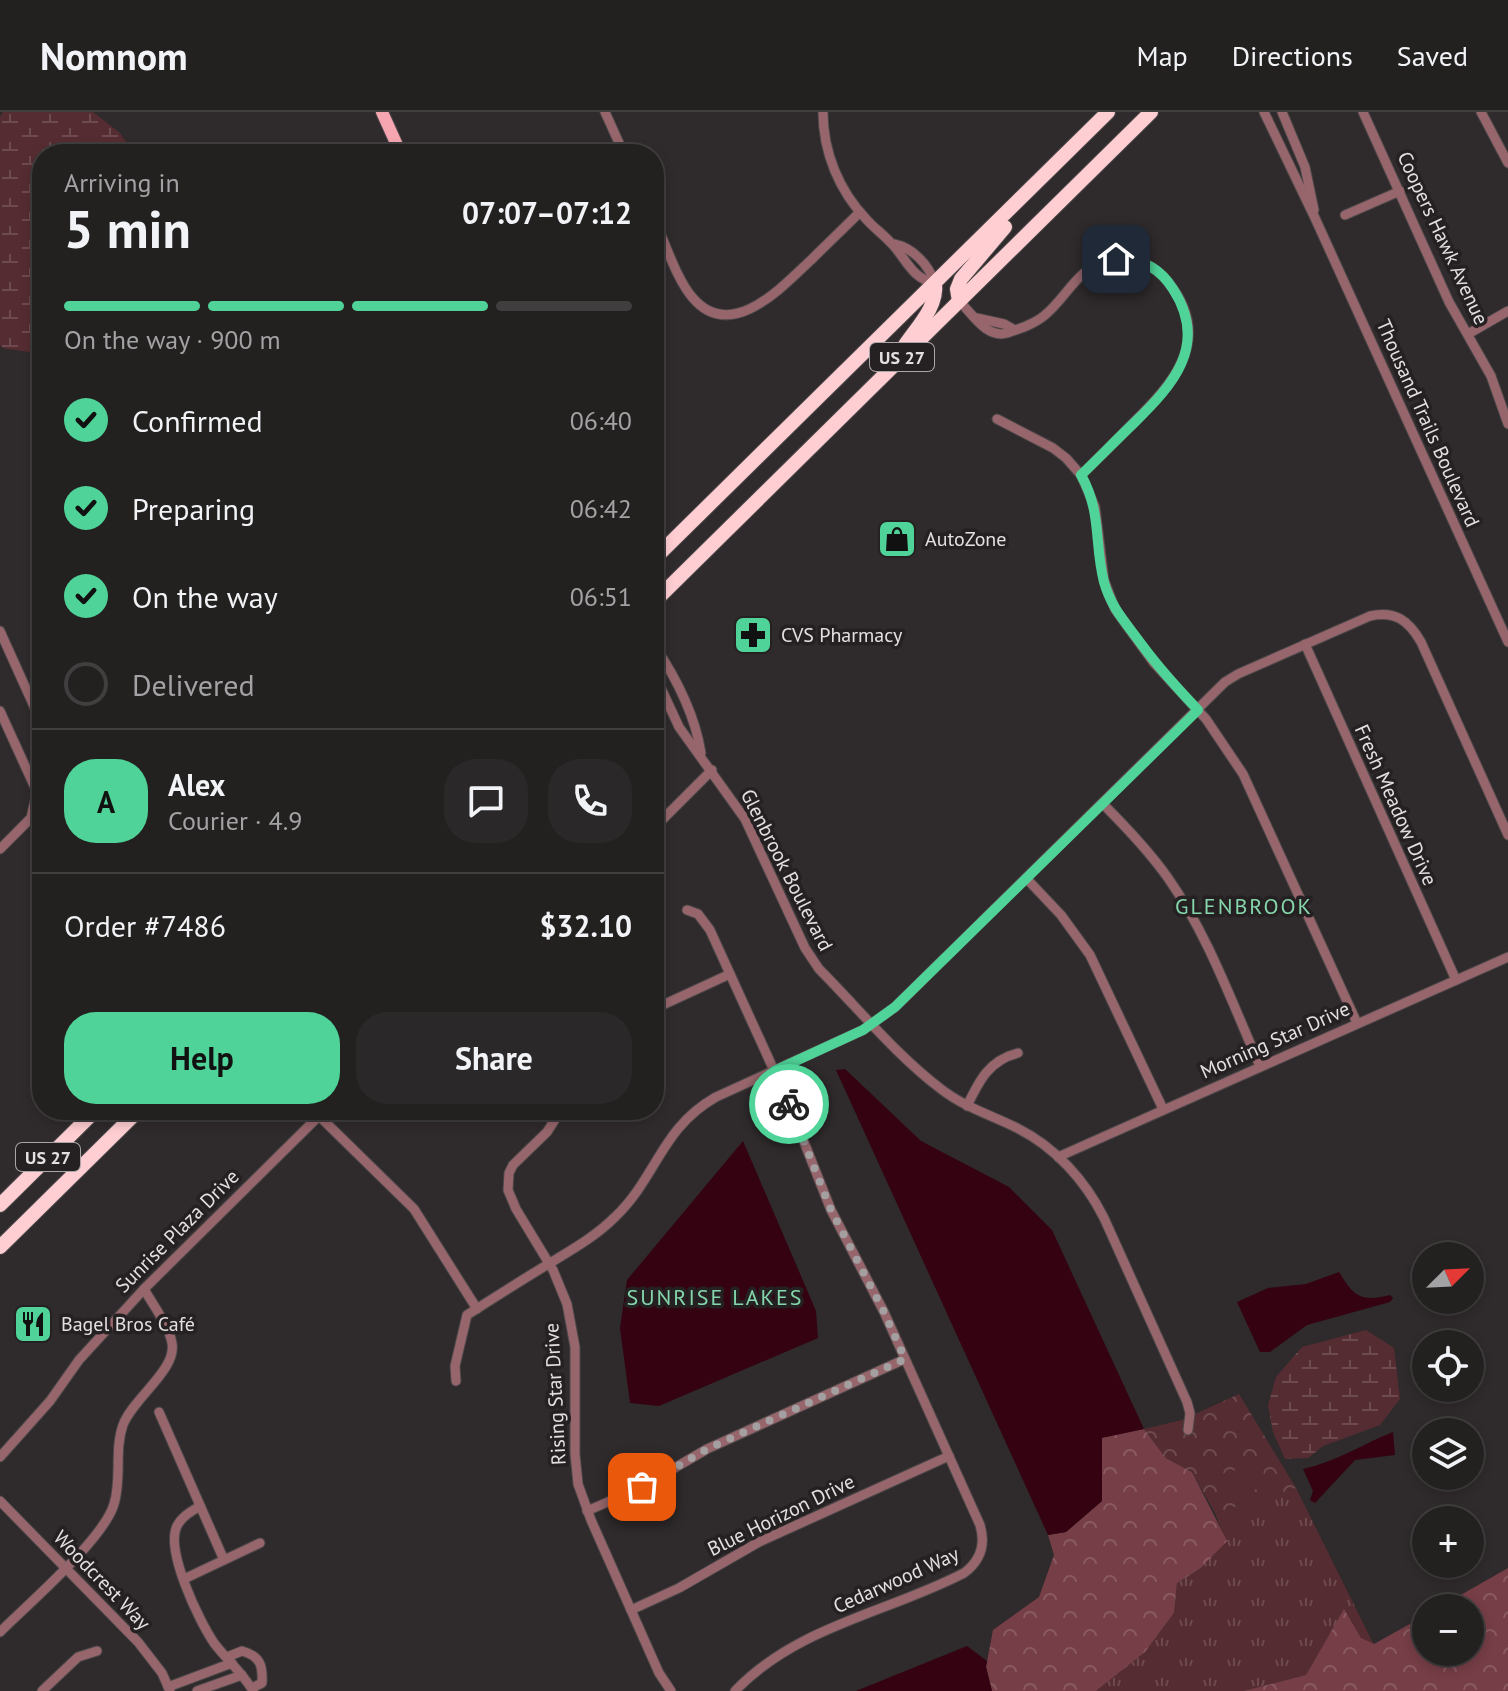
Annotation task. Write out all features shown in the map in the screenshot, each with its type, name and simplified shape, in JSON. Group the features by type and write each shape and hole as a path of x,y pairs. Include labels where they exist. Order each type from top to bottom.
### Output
{"highway":[{"name":"US 27","path":"664,592 1151,112"},
{"name":"US 27","path":"664,549 1107,113"},
{"path":"959,301 959,284 989,243 1094,139 1107,113"},
{"path":"890,369 932,305 935,283"},
{"path":"664,543 676,537"},
{"name":"US 27","path":"0,1205 86,1120"},
{"name":"US 27","path":"0,1247 129,1120"}],"main road":[{"path":"382,112 396,144"}],"street":[{"path":"605,112 619,144"},
{"path":"823,112 825,142 840,183 860,212 894,244 899,255 917,275 935,283"},
{"name":"Thousand Trails Boulevard","path":"1264,112 1508,642"},
{"name":"Thousand Trails Boulevard","path":"1282,112 1305,167 1315,218"},
{"name":"Coopers Hawk Avenue","path":"1363,112 1449,302 1491,376 1508,424"},
{"path":"1481,112 1508,163"},
{"path":"1345,215 1400,191"},
{"path":"664,240 689,294 704,307 731,313 748,310 770,299 860,212"},
{"path":"959,301 986,331 1003,334 1034,323 1047,314 1088,269 1116,259 1132,259 1153,267 1166,279 1180,302 1187,327 1187,343 1177,374 1160,397 1081,475"},
{"path":"1468,334 1508,311"},
{"path":"997,419 1053,448 1081,475 1096,514 1105,586 1115,609 1154,663 1198,710 1229,751 1250,786 1357,1023"},
{"path":"1393,615 1396,603"},
{"path":"456,1381 455,1366 467,1315 593,1236 621,1212 642,1185 666,1141 689,1115 716,1097 873,1024 911,993 1233,676 1370,616 1393,615 1409,624 1421,642 1508,835"},
{"path":"0,631 32,702"},
{"name":"Fresh Meadow Drive","path":"1305,644 1456,980"},
{"path":"664,661 693,720 702,756"},
{"name":"Glenbrook Boulevard","path":"664,695 679,727 745,819 819,969 931,1082 967,1106 1025,1132 1058,1157 1083,1184 1104,1218 1187,1402 1190,1413 1188,1430"},
{"path":"0,711 32,781"},
{"path":"664,818 712,770"},
{"path":"1103,804 1150,855 1182,900 1197,926 1260,1066"},
{"path":"0,849 32,814"},
{"path":"1026,878 1061,915 1090,955 1163,1109"},
{"path":"687,910 698,914 707,924 774,1071 826,1199 949,1456"},
{"name":"Morning Star Drive","path":"1058,1157 1508,957"},
{"path":"664,1004 730,974"},
{"path":"967,1106 989,1067 999,1059 1018,1053"},
{"name":"Sunrise Plaza Drive","path":"0,1457 50,1401 79,1360 144,1289 311,1120"},
{"path":"327,1120 414,1209 477,1309"},
{"name":"Rising Star Drive","path":"555,1120 509,1173 511,1200 549,1263 564,1295 572,1325 575,1463 587,1511 659,1673 671,1691"},
{"path":"0,1632 102,1529 114,1505 123,1423 153,1381 170,1365 172,1342 144,1289"},
{"path":"587,1511 634,1491 707,1449 905,1359"},
{"path":"159,1412 224,1560"},
{"name":"Blue Horizon Drive","path":"631,1610 679,1588 759,1542 949,1456"},
{"name":"Cedarwood Way","path":"735,1691 765,1663 796,1644 959,1576 974,1565 982,1549 982,1531 949,1456"},
{"name":"Woodcrest Way","path":"0,1501 138,1642 162,1673 169,1689"},
{"path":"169,1689 230,1660 242,1651 256,1657 262,1664 262,1683 253,1690 242,1675 230,1660 208,1632 178,1565 174,1543 176,1527 187,1513 200,1506"},
{"path":"184,1579 260,1543"},
{"path":"42,1691 78,1657 97,1651"},
{"path":"197,1691 242,1675"}],"green space":[{"path":"3,112 93,112 120,133 127,144 32,144 32,352 2,348 0,345 0,117"},
{"path":"1366,1330 1394,1348 1400,1399 1380,1425 1323,1446 1308,1458 1285,1459 1273,1432 1268,1405 1276,1377 1302,1347"},
{"path":"1239,1394 1296,1488 1215,1513 1192,1472 1166,1458 1144,1429 1182,1420"},
{"path":"1144,1429 1166,1458 1192,1472 1227,1541 1201,1568 1177,1583 1174,1613 1145,1652 1096,1691 992,1691 986,1667 993,1630 1039,1597 1054,1555 1048,1535 1066,1532 1102,1501 1102,1437"},
{"path":"1258,1464 1262,1467 1264,1487 1224,1498 1220,1496 1216,1480 1218,1475"},
{"path":"1296,1488 1374,1645 1361,1638 1344,1610 1306,1675 1243,1691 1096,1691 1145,1652 1174,1613 1177,1583 1201,1568 1226,1541 1215,1513"},
{"path":"1508,1568 1508,1691 1243,1691 1306,1675 1344,1609 1361,1638 1374,1644 1412,1623 1412,1666 1484,1666 1484,1594 1462,1594"}],"shaded area":[{"path":"845,1069 921,1141 1009,1187 1052,1230 1144,1429 1102,1438 1102,1501 1066,1532 1048,1535 836,1070"},
{"path":"743,1141 816,1311 818,1338 659,1406 630,1403 620,1328 627,1280"},
{"path":"1339,1272 1359,1296 1372,1298 1390,1295 1393,1298 1390,1302 1307,1325 1270,1352 1260,1352 1237,1302 1268,1288 1306,1284"},
{"path":"1393,1432 1395,1455 1355,1460 1315,1503 1310,1500 1313,1491 1303,1469"},
{"path":"967,1646 987,1661 992,1691 856,1691"}],"way so far":[{"path":"642,1487 707,1449 905,1359 831,1210 789,1104"}],"place":[{"name":"AutoZone","path":"897,539"},
{"name":"CVS Pharmacy","path":"753,635"},
{"name":"Bagel Bros Café","path":"33,1324"}],"district":[{"name":"GLENBROOK","path":"1244,906"},
{"name":"SUNRISE LAKES","path":"715,1297"}],"route":[{"path":"789,1104 774,1071 863,1030 895,1007 1198,710 1154,663 1112,603 1102,574 1095,507 1081,475 1160,397 1173,381 1186,352 1185,319 1172,287 1153,267 1132,259 1116,259"}]}
